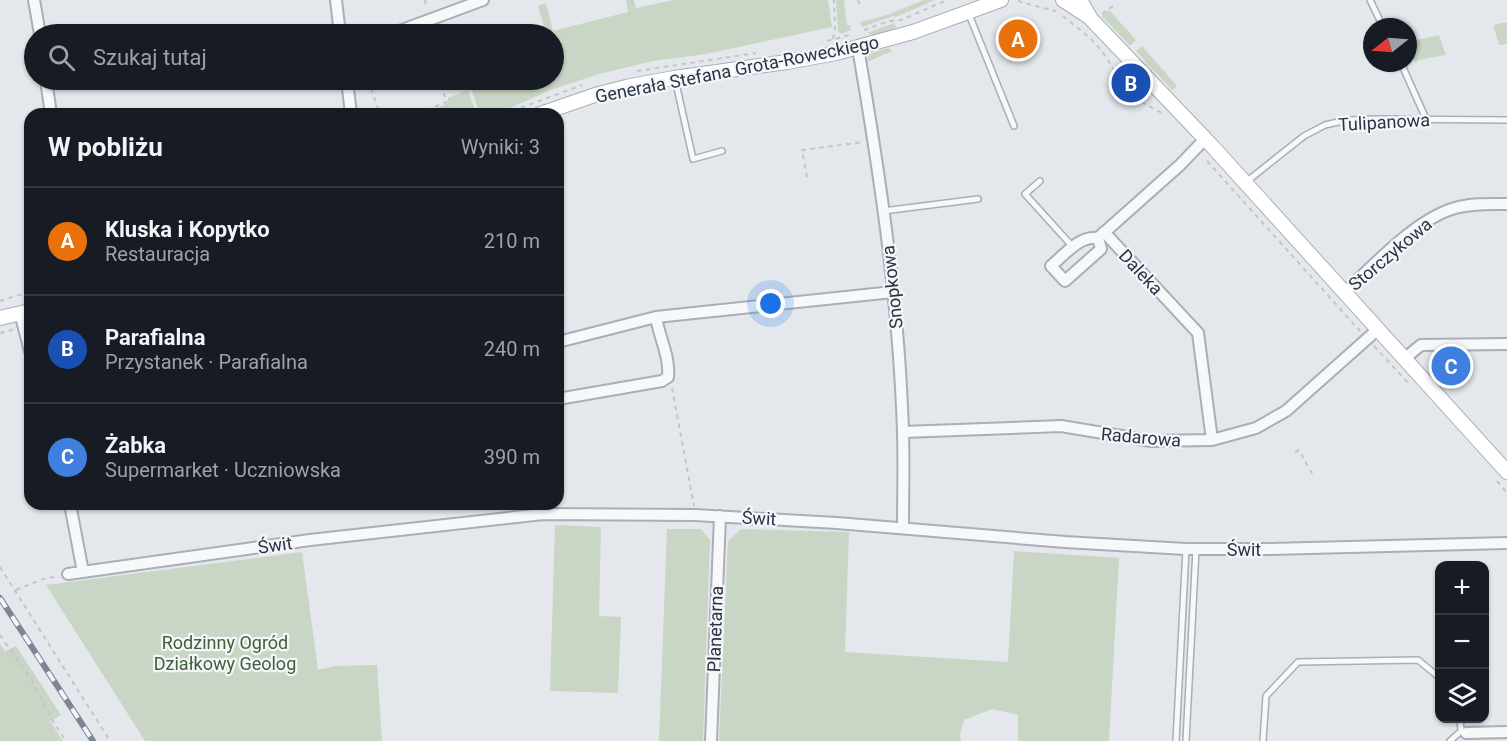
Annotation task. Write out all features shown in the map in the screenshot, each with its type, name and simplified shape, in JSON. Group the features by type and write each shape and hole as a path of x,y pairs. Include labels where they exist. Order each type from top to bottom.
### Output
{"street":[{"path":"34,0 38,24"},
{"path":"336,0 339,24"},
{"path":"419,24 483,0"},
{"name":"Generała Stefana Grota-Roweckiego","path":"967,11 982,0"},
{"name":"Generała Stefana Grota-Roweckiego","path":"557,108 595,95 674,78 787,63 858,48 913,32 1001,0"},
{"path":"1063,0 1096,17"},
{"path":"1080,0 1200,143 1244,183 1344,293 1372,335 1404,359 1507,472"},
{"name":"Snopkowa","path":"858,48 893,292 903,432 903,528"},
{"path":"47,90 50,108"},
{"path":"347,90 350,108"},
{"name":"Daleka","path":"1073,247 1051,266 1065,281 1101,249 1101,235 1180,165 1200,143"},
{"name":"Storczykowa","path":"1344,293 1420,225 1456,208 1470,205 1507,204"},
{"path":"1073,247 1089,237 1101,235"},
{"name":"Daleka","path":"1101,235 1198,333 1212,437"},
{"path":"564,340 656,317 893,292"},
{"path":"0,318 24,312"},
{"path":"564,398 662,381 668,377 664,347 658,333 656,317"},
{"name":"Radarowa","path":"903,432 1061,426 1150,441 1212,437 1256,428 1286,411 1372,335"},
{"path":"1404,359 1420,345 1507,344"},
{"path":"71,510 83,572"},
{"name":"Świt","path":"68,574 310,540 543,514 720,516 1065,542 1191,549 1507,543"},
{"name":"Planetarna","path":"711,741 720,516"},
{"path":"1463,732 1507,732"}],"lane":[{"path":"1370,0 1379,18"},
{"path":"967,11 1014,126"},
{"path":"1405,72 1426,119"},
{"path":"674,78 693,159 722,151"},
{"name":"Tulipanowa","path":"1244,183 1304,136 1325,125 1347,120 1507,120"},
{"path":"1040,181 1025,194 1073,247"},
{"path":"883,211 978,199"},
{"path":"1176,741 1191,549"},
{"path":"1186,741 1191,549"},
{"path":"1263,741 1266,696 1298,662 1418,660 1435,674"},
{"path":"1450,741 1463,732 1461,723"}],"path":[{"path":"834,0 834,41"},
{"path":"858,0 861,9"},
{"path":"864,30 889,21 901,20 947,0"},
{"path":"1019,0 1060,13 1090,38 1102,51 1118,76 1145,104 1164,114"},
{"path":"1096,17 1116,4"},
{"path":"372,90 378,108"},
{"path":"432,108 447,102 443,90"},
{"path":"807,177 802,150 866,142"},
{"path":"1200,143 1372,335"},
{"path":"0,301 24,294"},
{"path":"0,333 19,328"},
{"path":"668,377 672,388 695,515"},
{"path":"1295,452 1299,450 1314,477"},
{"path":"0,567 110,741"},
{"path":"16,590 40,580 68,574"},
{"path":"0,635 38,689 54,723 66,741"}],"green space":[{"path":"626,0 634,0 636,8 674,0 828,0 832,27 706,54 653,61 599,74 564,86 564,28 628,12"},
{"path":"836,0 844,0 847,25 850,25 851,30 841,34 838,31"},
{"path":"924,0 935,0 896,17 893,16 862,27 860,22 884,16"},
{"path":"546,3 551,24 543,24 538,6"},
{"path":"1109,10 1136,40 1130,46 1102,16"},
{"path":"1507,22 1507,44 1499,45 1493,25"},
{"path":"894,23 896,27 878,35 867,33"},
{"path":"1439,35 1446,55 1417,62 1417,40"},
{"path":"1142,46 1177,86 1172,90 1136,51"},
{"path":"888,48 892,51 867,62 869,54"},
{"path":"468,90 474,108 437,108 448,103 448,98"},
{"path":"472,90 551,90 510,108 478,108"},
{"path":"555,525 601,527 599,616 621,617 618,693 550,691"},
{"path":"667,529 701,529 710,540 703,741 659,741"},
{"path":"741,529 849,532 845,652 1008,662 1014,551 1119,558 1109,741 1018,741 1018,715 992,709 964,720 960,734 961,741 719,741 728,541"},
{"name":"Rodzinny Ogród Działkowy Geolog","path":"302,552 318,670 335,666 377,665 382,741 145,741 46,585"},
{"path":"0,644 5,651 16,646 61,715 50,721 63,741 0,741"}],"railway":[{"path":"0,598 93,741"}],"place":[{"name":"Kluska i Kopytko","path":"1018,39"},
{"name":"Parafialna","path":"1131,83"},
{"name":"Żabka","path":"1451,366"}]}
